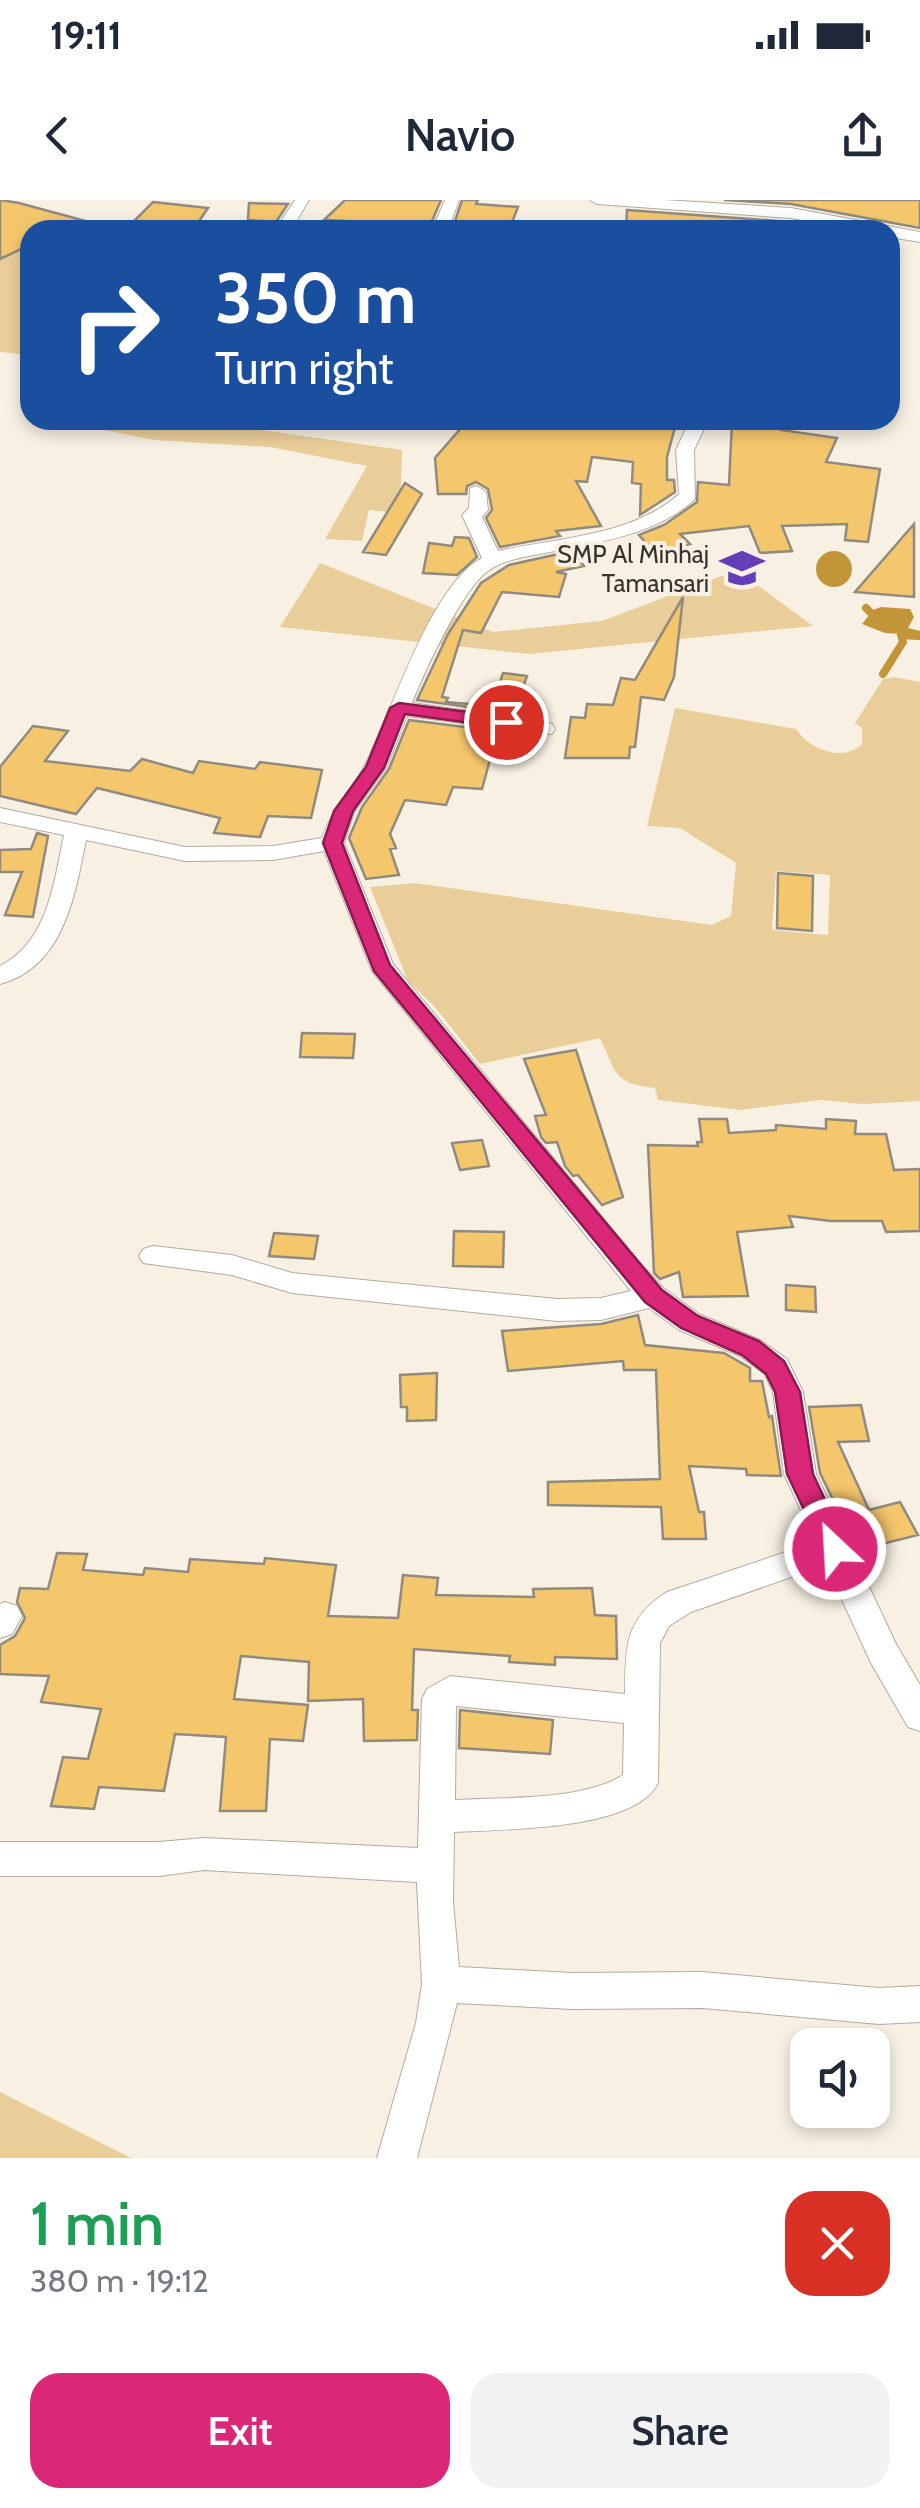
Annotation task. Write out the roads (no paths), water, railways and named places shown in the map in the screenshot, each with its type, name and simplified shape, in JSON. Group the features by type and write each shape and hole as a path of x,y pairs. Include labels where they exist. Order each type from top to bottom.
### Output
{"street":[{"path":"597,200 748,210 815,220"},
{"path":"742,220 748,210"},
{"path":"694,430 685,450 688,494 672,510 622,531 492,559 478,568 446,612 399,708 375,768 344,811 332,843 381,966 653,1296 690,1322 750,1348 776,1368 788,1392 800,1474 883,1653 920,1716"},
{"path":"477,492 478,510 472,514 492,559"},
{"path":"399,708 544,729"},
{"path":"0,814 184,854 273,853 332,843"},
{"path":"0,976 28,959 54,925 76,832"},
{"path":"153,1256 232,1265 292,1283 557,1310 601,1309 653,1296"},
{"path":"438,1817 619,1799 640,1783 642,1642 646,1630 662,1612 679,1602 835,1549"},
{"path":"397,2158 434,2023 440,1984 436,1866 438,1703 444,1693 641,1710"},
{"path":"0,1860 204,1854 436,1866"},
{"path":"440,1984 572,1991 702,1990 878,2006 920,2004"}],"waterway":[{"path":"866,608 871,613"},
{"path":"883,674 903,642 901,635 919,636"}],"place":[{"name":"SMP Al Minhaj Tamansari","path":"742,568"}]}
